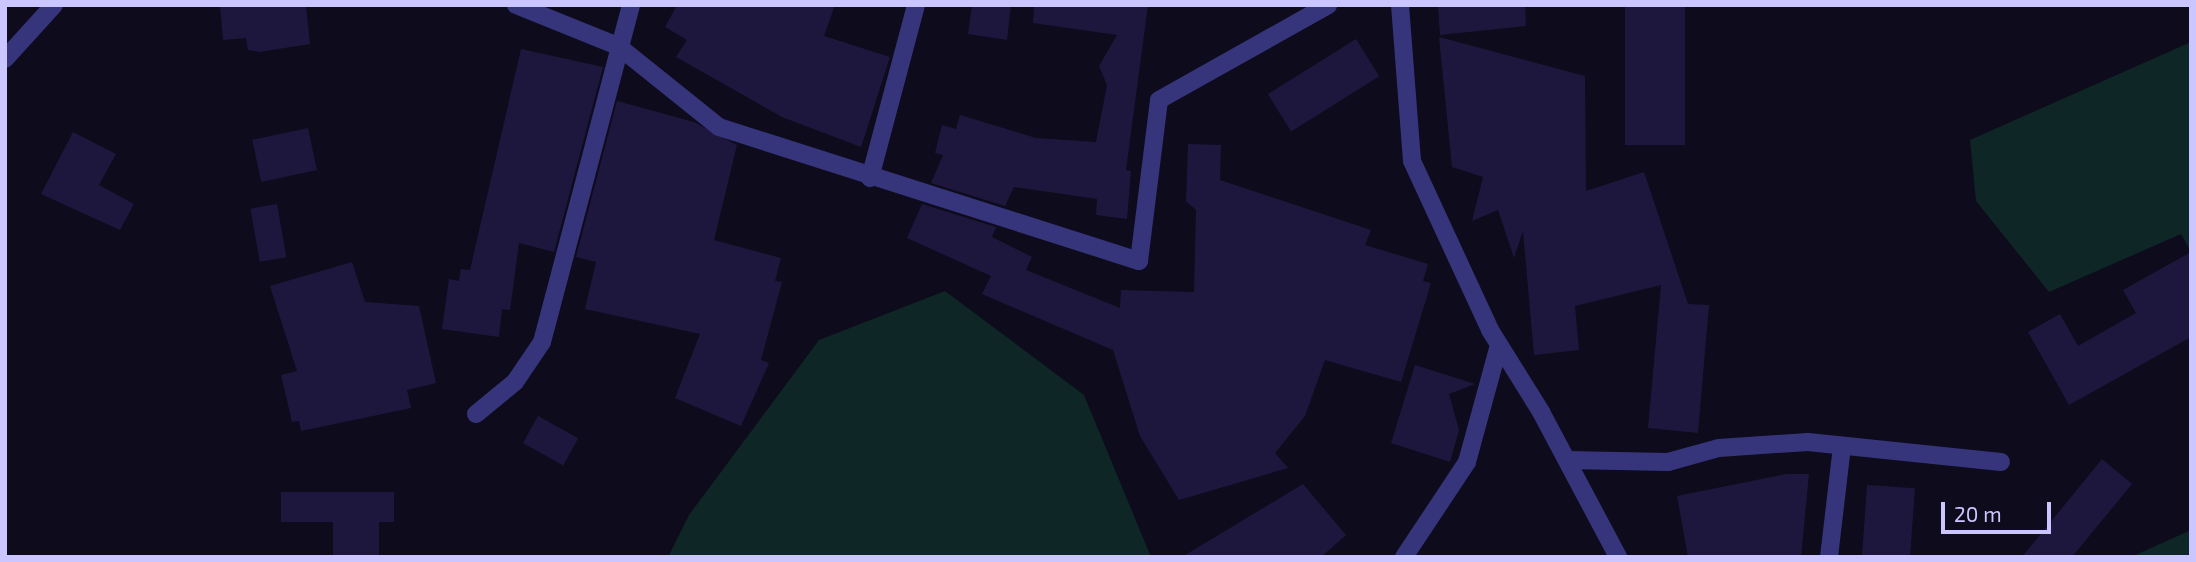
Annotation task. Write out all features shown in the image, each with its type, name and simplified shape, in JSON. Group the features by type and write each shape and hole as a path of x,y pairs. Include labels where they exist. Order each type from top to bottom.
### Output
{"street":[{"path":"5,59 54,5"},
{"path":"516,5 618,46 719,127 870,178 1139,261 1158,100 1328,5"},
{"path":"476,414 515,382 542,342 618,46 631,5"},
{"path":"870,178 916,5"},
{"path":"1400,5 1412,161 1499,345 1567,460 1618,557"},
{"path":"1404,557 1467,462 1499,345"},
{"path":"1567,460 1668,462 1719,448 1842,446 2001,462"},
{"path":"1829,557 1842,446"}],"green space":[{"path":"2191,42 2191,252 2181,234 2049,292 1976,201 1970,140"},
{"path":"945,291 1084,395 1151,557 668,557 689,515 819,340"},
{"path":"2191,530 2191,557 2131,557"}],"building":[{"path":"220,5 306,5 310,44 259,52 248,50 246,38 223,40"},
{"path":"677,5 835,5 824,36 890,57 861,147 782,117 676,57 687,40 665,27"},
{"path":"972,5 1011,5 1007,40 968,34"},
{"path":"1034,5 1148,5 1126,170 1131,171 1127,219 1096,215 1097,199 1014,187 1005,206 931,183 943,155 935,153 942,125 956,129 960,115 1036,138 1096,142 1107,85 1099,66 1117,35 1033,23"},
{"path":"1438,5 1525,5 1526,26 1440,35"},
{"path":"1625,5 1685,5 1685,145 1625,145"},
{"path":"1439,37 1585,76 1586,191 1644,172 1688,304 1709,305 1698,433 1648,428 1661,285 1575,306 1579,350 1534,355 1523,231 1514,258 1498,210 1472,221 1483,177 1452,167"},
{"path":"1356,39 1379,76 1291,131 1268,94"},
{"path":"521,49 603,67 554,252 519,243 510,310 502,309 499,337 442,329 449,279 459,281 461,269 470,270"},
{"path":"617,101 694,122 737,145 714,240 781,258 775,281 782,282 761,360 769,363 741,426 675,398 700,334 585,309 596,262 576,257"},
{"path":"308,128 317,170 261,182 252,140"},
{"path":"73,132 116,154 99,185 134,204 120,230 41,194"},
{"path":"1188,144 1221,145 1220,180 1371,230 1365,245 1428,264 1423,281 1431,283 1401,382 1325,360 1305,416 1275,453 1288,468 1179,500 1140,436 1113,350 982,294 991,276 907,238 922,204 996,227 992,237 1032,257 1026,270 1120,308 1121,290 1194,292 1196,210 1186,201"},
{"path":"277,204 286,257 260,262 250,209"},
{"path":"2191,252 2191,337 2069,405 2028,332 2060,314 2078,346 2136,313 2123,290"},
{"path":"352,262 365,302 419,306 436,383 407,390 411,408 301,431 299,421 292,422 281,375 297,371 270,286"},
{"path":"1415,365 1475,384 1449,394 1459,430 1450,462 1391,443"},
{"path":"538,416 578,438 563,465 523,443"},
{"path":"2102,459 2132,484 2072,557 2022,557"},
{"path":"1786,474 1809,474 1801,557 1688,557 1677,496"},
{"path":"1303,484 1346,535 1321,557 1182,557"},
{"path":"1867,485 1915,488 1910,557 1862,557"},
{"path":"281,492 394,492 394,522 379,522 379,557 333,557 333,522 281,522"}]}
